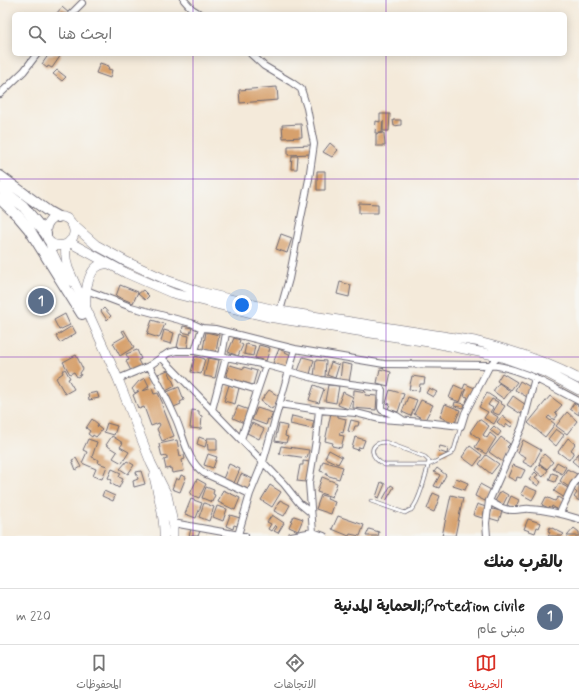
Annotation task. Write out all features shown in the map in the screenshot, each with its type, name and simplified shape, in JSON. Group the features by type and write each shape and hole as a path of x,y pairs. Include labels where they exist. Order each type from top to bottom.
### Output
{"highway":[{"path":"0,176 58,217"},
{"path":"0,188 24,206 48,238"},
{"path":"0,199 9,206 29,230 85,313"}],"main road":[{"path":"173,536 173,523 167,495 151,463 118,379 104,347 52,252 46,226 54,218 66,218 96,246 130,264 169,281 216,296 280,311 475,341 502,352 579,390"},
{"path":"72,224 74,232 65,252 68,268 85,313"},
{"path":"48,238 58,246 68,243 148,283 172,293 262,316 529,356 579,379"},
{"path":"85,313 85,293 90,276 96,268 102,264 109,264"},
{"path":"151,463 164,522 164,536"}],"street":[{"path":"184,0 197,12"},
{"path":"73,12 82,3"},
{"path":"0,94 24,71 35,56"},
{"path":"253,56 264,66 300,89 307,108 314,144 309,179 280,311"},
{"path":"86,290 131,307 202,328 215,329 226,333 295,349 384,364 490,365 514,370 535,378 579,401"},
{"path":"195,351 202,328"},
{"path":"212,410 221,379 226,333"},
{"path":"238,535 250,494 264,462 295,349"},
{"path":"118,379 149,366 168,353 176,351 195,351 266,365 321,380 380,388 382,390 380,408 403,420"},
{"path":"279,404 319,410 356,412 380,420 403,420 461,426 465,413 490,365 502,352"},
{"path":"161,357 264,462 288,488 299,503 311,513"},
{"path":"241,439 266,365"},
{"path":"149,366 164,393 189,454 198,469 250,494"},
{"path":"487,536 486,524 489,501 522,427 535,378"},
{"path":"221,379 257,390"},
{"path":"313,532 309,484 319,410"},
{"path":"560,513 573,485 579,477"},
{"path":"489,501 503,509 514,511 528,508 560,513 579,519"},
{"path":"173,523 245,536"},
{"path":"291,536 313,532 324,536"}],"lane":[{"path":"371,501 405,512 411,510 416,504 426,477 428,465 429,461 425,457 385,442 379,442 374,446 372,451 375,458 385,465 428,465 451,454 454,450 461,426"}],"building":[{"path":"62,7 68,12 58,12"},
{"path":"48,56 60,56 52,68 48,66 47,68 42,64"},
{"path":"100,63 109,66 108,69 112,70 110,78 96,73"},
{"path":"57,70 66,77 62,81 53,74"},
{"path":"277,87 278,100 240,103 239,90"},
{"path":"380,114 390,114 389,131 383,131 383,121 382,133 375,133 376,121 380,122"},
{"path":"393,120 401,120 401,125 394,126"},
{"path":"301,124 302,137 283,138 282,125"},
{"path":"384,133 385,146 376,146 376,134"},
{"path":"330,143 338,150 332,157 323,152"},
{"path":"311,145 311,154 288,155 288,146"},
{"path":"292,156 298,156 297,169 291,169"},
{"path":"317,171 325,171 325,190 317,190"},
{"path":"359,203 378,204 378,213 359,213"},
{"path":"281,234 292,238 287,253 276,249"},
{"path":"340,282 351,285 349,297 337,294"},
{"path":"120,285 138,292 133,303 116,296"},
{"path":"143,290 149,296 145,300 138,294"},
{"path":"104,308 111,316 107,320 101,311"},
{"path":"65,314 70,325 59,330 54,320"},
{"path":"152,320 165,324 159,338 147,334"},
{"path":"72,326 76,333 60,343 56,336"},
{"path":"183,326 192,328 190,334 182,332"},
{"path":"124,330 134,347 120,356 113,343 125,336 122,331"},
{"path":"164,330 174,333 171,344 161,341"},
{"path":"206,332 219,335 216,352 203,349"},
{"path":"180,334 189,336 187,349 177,347"},
{"path":"234,338 240,340 239,343 243,345 238,356 228,352"},
{"path":"246,344 255,346 253,356 244,354"},
{"path":"259,345 270,348 266,361 255,358"},
{"path":"279,349 293,356 288,369 273,363"},
{"path":"137,350 141,359 138,360 141,366 131,371 126,361 129,360 126,354"},
{"path":"76,355 83,369 80,373 81,375 77,377 74,372 70,374 63,362"},
{"path":"195,356 205,359 201,374 191,372"},
{"path":"303,357 314,360 310,374 298,371"},
{"path":"208,358 219,360 215,378 204,376"},
{"path":"316,360 326,361 325,377 314,376"},
{"path":"331,362 339,365 335,378 327,375"},
{"path":"342,363 352,365 349,382 340,380"},
{"path":"230,365 257,371 253,385 226,377"},
{"path":"65,369 70,378 68,379 74,389 65,394 56,378 63,373 62,371"},
{"path":"380,369 391,372 388,386 377,383"},
{"path":"168,370 175,386 166,391 158,374"},
{"path":"502,373 517,382 511,390 497,381"},
{"path":"412,376 425,378 424,384 420,384 419,391 409,389"},
{"path":"145,378 149,386 143,391 152,388 154,394 158,393 174,436 162,441 157,429 160,425 159,423 151,426 144,407 138,408 133,395 139,391 135,393 132,389 139,381"},
{"path":"520,381 532,388 527,397 515,390"},
{"path":"499,383 510,391 504,399 493,391"},
{"path":"465,384 475,388 469,404 466,402 468,397 464,396 465,389 460,402 449,398 454,385 463,389"},
{"path":"229,385 239,388 235,404 224,401"},
{"path":"314,385 324,389 319,403 309,400"},
{"path":"328,385 339,386 336,403 325,401"},
{"path":"179,387 184,400 180,402 181,404 174,407 167,392"},
{"path":"429,388 437,392 433,397 426,393"},
{"path":"269,390 280,397 272,409 261,401"},
{"path":"354,390 366,392 365,395 377,396 376,410 353,408"},
{"path":"390,390 404,394 398,412 388,409 390,404 386,403"},
{"path":"97,392 99,398 89,400 88,394"},
{"path":"343,392 353,397 348,409 338,405"},
{"path":"487,393 505,406 499,415 492,412 498,402 492,399 488,405 493,408 490,412 498,417 494,424 484,418 488,412 479,407"},
{"path":"513,396 526,405 521,414 507,405"},
{"path":"550,396 562,405 555,413 558,415 554,420 549,416 547,418 555,424 545,437 528,423"},
{"path":"408,397 417,400 411,416 402,412"},
{"path":"421,400 433,405 425,420 414,414"},
{"path":"455,402 465,404 464,408 454,406"},
{"path":"574,403 579,406 579,415 570,409"},
{"path":"445,404 460,410 455,423 440,417"},
{"path":"238,406 249,410 244,423 233,418"},
{"path":"257,408 273,413 270,420 268,419 266,425 252,420"},
{"path":"192,410 199,411 199,415 202,416 201,429 190,428"},
{"path":"567,412 577,421 567,434 556,426"},
{"path":"331,413 346,419 343,433 340,432 339,435 344,436 341,448 332,446 333,443 325,441"},
{"path":"292,416 314,421 312,429 290,424"},
{"path":"502,416 513,424 511,427 507,424 504,428 497,422"},
{"path":"92,419 102,430 96,437 93,435 92,437 88,434 90,431 86,428"},
{"path":"479,419 489,426 483,435 487,438 490,433 496,438 486,454 475,447 480,439 470,432"},
{"path":"351,420 359,422 358,426 355,426 353,432 348,431"},
{"path":"107,423 117,426 114,435 104,432"},
{"path":"252,423 264,429 259,439 247,433"},
{"path":"279,424 287,426 285,436 288,437 286,443 275,441"},
{"path":"494,426 501,432 498,436 490,430"},
{"path":"556,429 564,435 556,446 548,439"},
{"path":"112,436 123,443 120,447 129,452 122,463 113,458 117,452 106,445"},
{"path":"199,437 207,440 205,447 197,444"},
{"path":"355,437 365,440 362,448 359,447 358,450 352,448"},
{"path":"501,437 510,444 507,447 511,450 503,462 489,452"},
{"path":"207,438 217,438 217,450 208,450"},
{"path":"568,438 575,444 571,450 574,452 569,460 558,452"},
{"path":"88,439 97,442 92,457 99,460 98,463 107,466 102,479 93,476 96,469 82,463 87,452 83,450"},
{"path":"177,440 180,456 184,455 185,459 182,460 184,471 172,473 171,468 166,469 164,460 167,459 167,456 162,457 159,444"},
{"path":"523,440 541,450 532,467 523,462 526,457 518,453"},
{"path":"281,446 309,450 307,458 279,454"},
{"path":"440,446 448,448 447,454 438,451"},
{"path":"470,446 482,455 474,466 462,457"},
{"path":"329,450 342,457 338,464 325,458"},
{"path":"579,453 579,467 572,461"},
{"path":"208,454 217,457 213,468 204,465"},
{"path":"544,454 553,462 547,469 539,463"},
{"path":"486,455 499,464 491,474 479,464"},
{"path":"76,458 81,467 76,470 72,460"},
{"path":"127,461 134,465 128,474 120,469"},
{"path":"303,461 310,462 306,482 297,481 300,465 303,465"},
{"path":"323,461 343,467 339,479 326,475 327,473 320,471"},
{"path":"557,462 566,467 562,474 553,469"},
{"path":"229,464 240,469 234,483 223,479"},
{"path":"539,464 548,470 543,477 535,470"},
{"path":"513,465 525,470 521,478 517,477 516,481 508,477"},
{"path":"437,468 446,475 439,488 434,486 440,475 434,472"},
{"path":"112,469 121,473 119,477 123,479 119,488 110,483 112,480 108,478"},
{"path":"567,469 579,475 569,487 560,481"},
{"path":"141,471 145,484 134,487 133,481 138,479 136,472"},
{"path":"535,472 538,475 535,477 541,482 538,486 529,480"},
{"path":"552,473 558,475 555,482 549,480"},
{"path":"241,474 253,479 248,489 237,484"},
{"path":"181,475 186,477 180,492 172,489 176,478 179,480"},
{"path":"322,477 337,483 332,497 317,492"},
{"path":"456,478 468,483 465,490 453,486"},
{"path":"197,479 206,484 199,498 190,494"},
{"path":"381,482 385,484 379,498 376,497"},
{"path":"579,482 579,501 574,497 577,493 573,489"},
{"path":"559,483 570,489 565,498 554,491"},
{"path":"480,484 491,490 485,501 475,496"},
{"path":"270,485 281,492 272,507 261,500"},
{"path":"391,485 394,487 386,501 383,499"},
{"path":"525,486 537,491 532,500 521,494"},
{"path":"206,487 214,490 213,494 215,495 212,502 202,498"},
{"path":"223,490 240,498 235,510 218,502"},
{"path":"104,491 115,496 113,501 102,496"},
{"path":"501,491 508,495 503,505 495,501"},
{"path":"433,493 440,496 434,512 427,509"},
{"path":"321,495 328,497 327,499 335,502 331,514 316,509"},
{"path":"451,495 463,498 455,536 442,536"},
{"path":"511,496 519,500 515,509 507,505"},
{"path":"546,497 555,501 558,497 564,501 558,510 552,506 551,509 542,505"},
{"path":"191,499 202,503 196,518 185,514"},
{"path":"280,500 290,505 284,516 274,511"},
{"path":"204,503 214,507 209,521 199,517"},
{"path":"477,504 486,507 482,518 473,515"},
{"path":"217,506 227,509 223,521 213,517"},
{"path":"492,509 502,511 499,521 489,518"},
{"path":"230,515 240,518 237,526 234,525 233,529 226,526"},
{"path":"272,515 284,523 278,533 274,531 277,527 275,525 271,531 268,529 271,524 267,522"},
{"path":"294,516 303,519 298,531 289,527"},
{"path":"338,516 364,525 360,536 350,534 349,536 332,529"},
{"path":"528,519 541,523 539,528 537,527 535,533 524,529"},
{"path":"550,527 564,534 562,536 548,536"},
{"path":"574,528 579,532 579,536 567,536"},
{"path":"191,529 200,531 198,536 189,536"},
{"path":"369,529 379,532 378,536 366,536"}],"place":[{"name":"Protection civile;الحماية المدنية","path":"41,301"}]}
